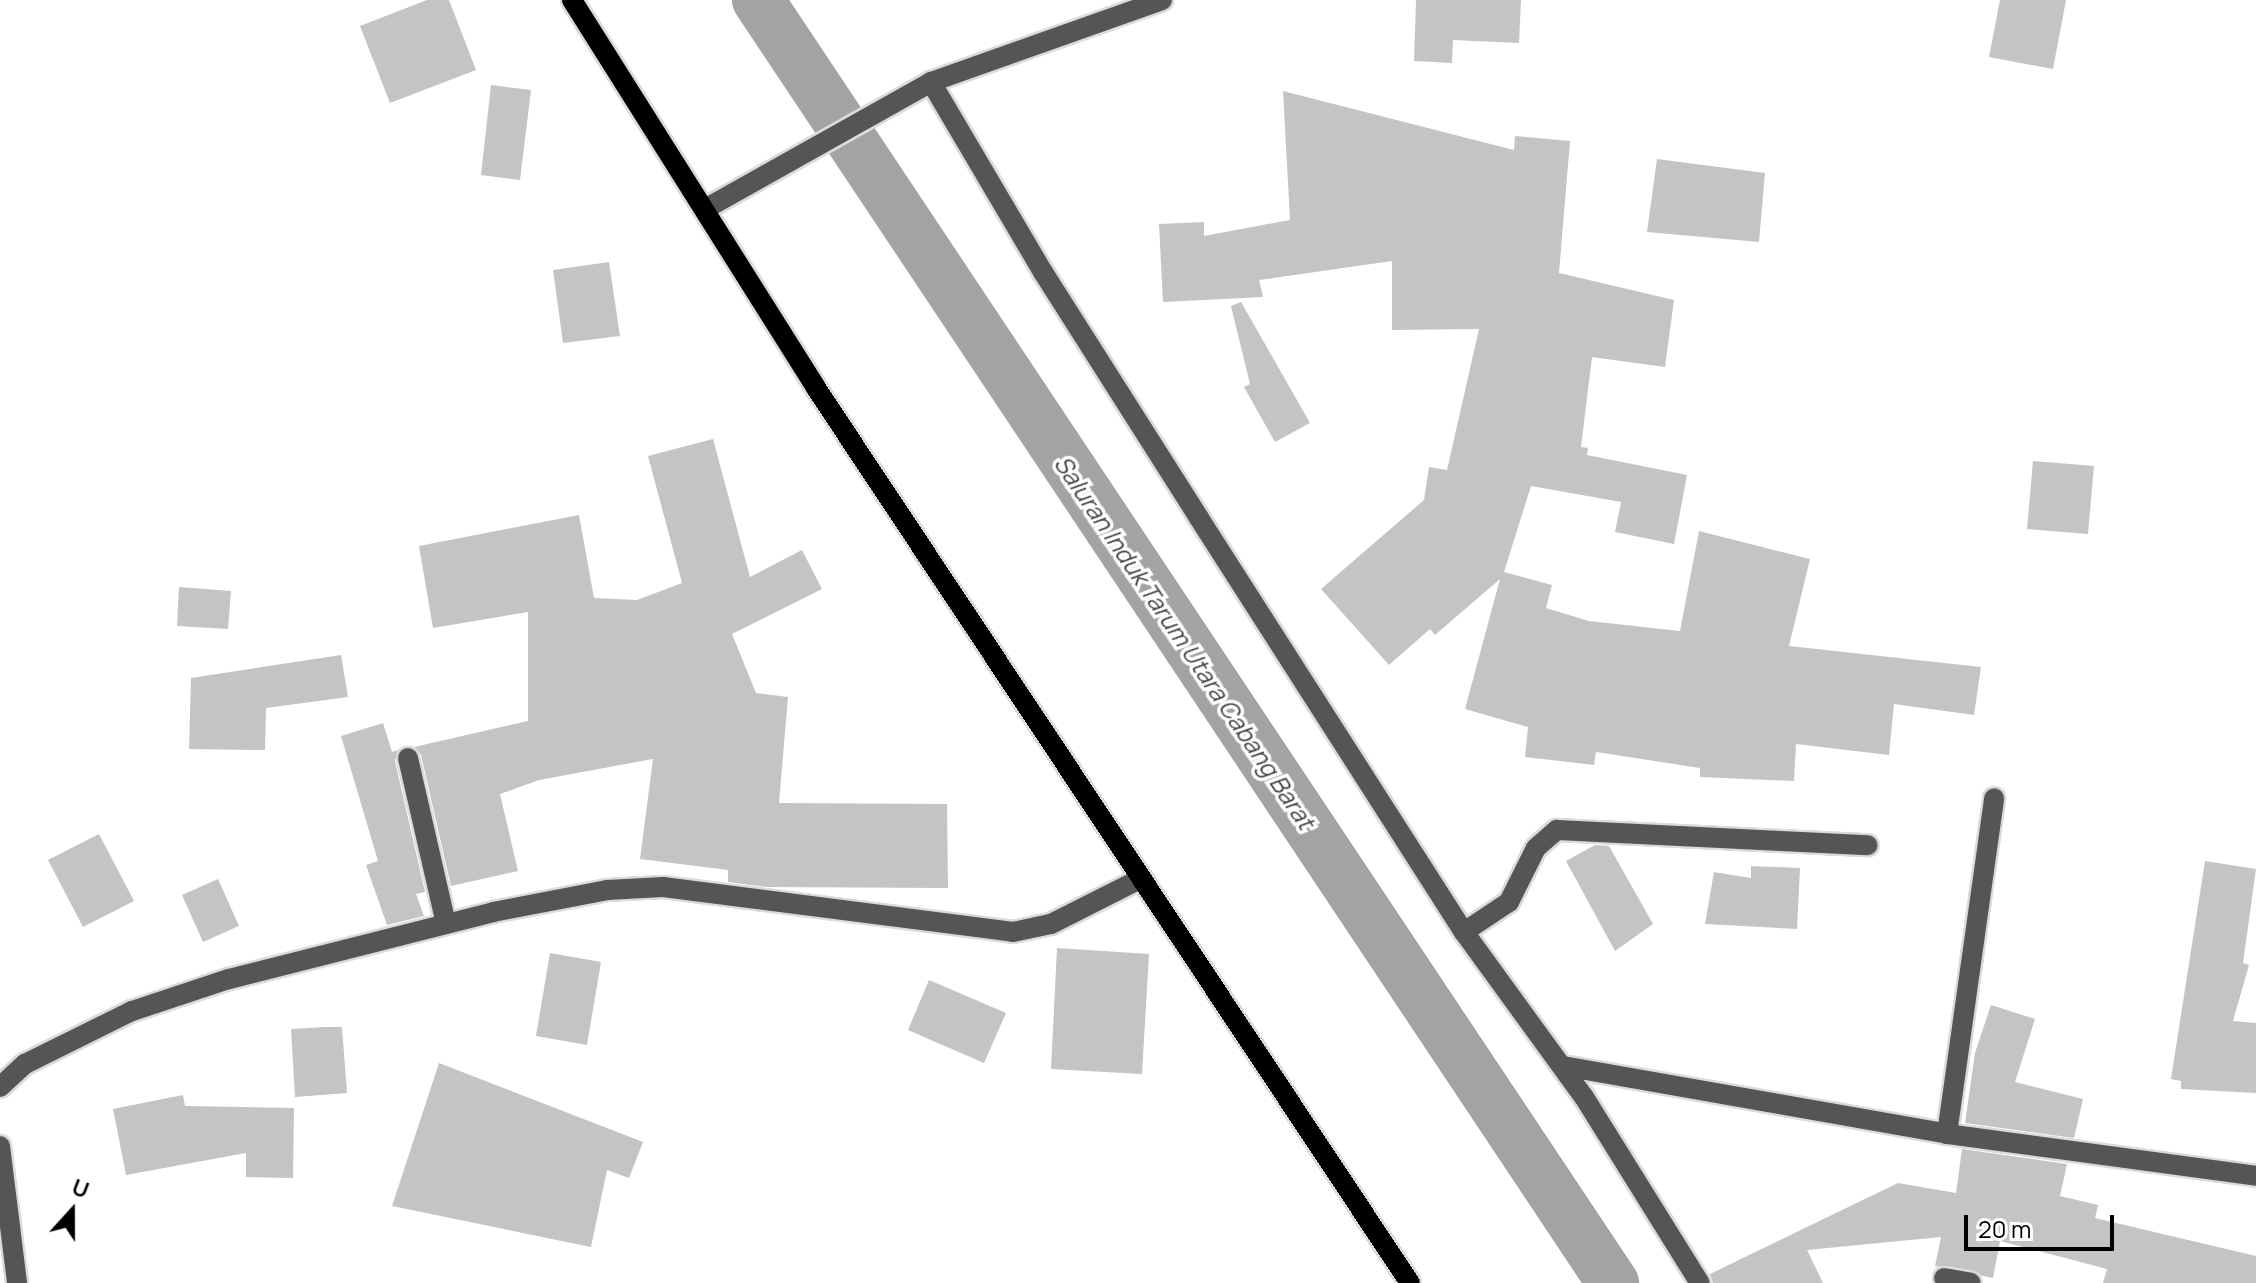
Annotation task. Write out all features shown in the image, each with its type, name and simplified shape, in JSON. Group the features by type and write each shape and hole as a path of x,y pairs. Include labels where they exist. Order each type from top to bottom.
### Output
{"main road":[{"path":"572,0 816,388 1140,879 1239,1020 1410,1283"}],"street":[{"path":"705,209 876,109 931,82 1162,0"},
{"path":"931,82 1043,272 1464,932 1563,1066 1700,1283"},
{"path":"408,758 446,924"},
{"path":"1947,1134 1994,798"},
{"path":"1464,932 1509,902 1536,848 1557,830 1868,845"},
{"path":"0,1087 25,1064 132,1011 229,979 446,924 607,890 663,887 1013,932 1051,924 1140,879"},
{"path":"1563,1066 1947,1134 2256,1176"},
{"path":"0,1146 17,1283"},
{"path":"1944,1278 1971,1283"}],"building":[{"path":"427,0 449,0 476,70 390,103 360,26"},
{"path":"1416,0 1521,0 1519,43 1453,40 1452,63 1414,61"},
{"path":"2000,0 2066,0 2053,69 1989,57"},
{"path":"491,85 531,90 520,180 481,175"},
{"path":"1283,91 1514,150 1515,136 1570,141 1559,273 1674,300 1665,367 1592,357 1581,447 1588,448 1587,455 1687,475 1674,544 1615,532 1621,502 1531,486 1504,572 1552,585 1546,608 1589,621 1680,631 1699,531 1810,559 1789,646 1981,667 1974,715 1894,704 1889,755 1796,744 1794,781 1700,777 1700,768 1596,752 1594,765 1525,757 1528,727 1465,709 1500,579 1435,635 1430,629 1389,665 1321,589 1424,500 1429,467 1447,470 1479,329 1392,330 1392,261 1259,280 1263,297 1163,302 1159,224 1204,222 1204,236 1290,220"},
{"path":"1657,159 1765,173 1759,242 1647,232"},
{"path":"609,262 620,336 563,343 553,270"},
{"path":"1241,302 1310,423 1275,442 1244,387 1250,384 1231,306"},
{"path":"713,439 750,577 802,550 822,589 732,634 756,693 788,697 779,803 947,804 948,888 766,887 728,882 728,870 640,859 653,759 539,780 500,794 518,871 451,886 421,755 414,747 528,721 528,612 433,628 419,546 579,515 594,598 637,600 682,583 648,456"},
{"path":"2033,461 2094,466 2088,534 2027,529"},
{"path":"179,587 231,591 228,629 177,626"},
{"path":"341,655 348,697 266,708 265,750 189,749 191,678"},
{"path":"383,723 392,752 398,750 395,761 425,892 416,894 424,916 387,925 366,865 378,861 341,736"},
{"path":"99,834 134,901 83,927 48,860"},
{"path":"1595,845 1609,846 1653,924 1615,951 1566,861"},
{"path":"2205,861 2256,869 2243,963 2249,965 2233,1021 2256,1023 2256,1093 2181,1089 2181,1081 2171,1079"},
{"path":"1751,866 1800,868 1797,929 1705,924 1714,872 1751,878"},
{"path":"218,879 239,926 203,942 182,895"},
{"path":"1057,948 1149,954 1142,1074 1051,1069"},
{"path":"550,953 601,962 587,1045 536,1036"},
{"path":"929,980 1006,1013 984,1063 908,1030"},
{"path":"1991,1005 2035,1019 2015,1082 2083,1099 2074,1138 1965,1123 1975,1053"},
{"path":"342,1027 347,1093 295,1097 291,1029"},
{"path":"439,1063 643,1142 629,1178 607,1170 591,1247 392,1206"},
{"path":"183,1095 185,1106 294,1108 293,1178 246,1177 246,1153 126,1175 113,1109"},
{"path":"1962,1149 2067,1164 2060,1196 2098,1205 2095,1218 2256,1256 2256,1283 2103,1283 2107,1269 2000,1241 1993,1278 1935,1266 1941,1237 1807,1250 1823,1283 1713,1283 1710,1274 1898,1183 1956,1193"}],"waterway":[{"name":"Saluran Induk Tarum Utara Cabang Barat","path":"758,0 1613,1283"}]}
